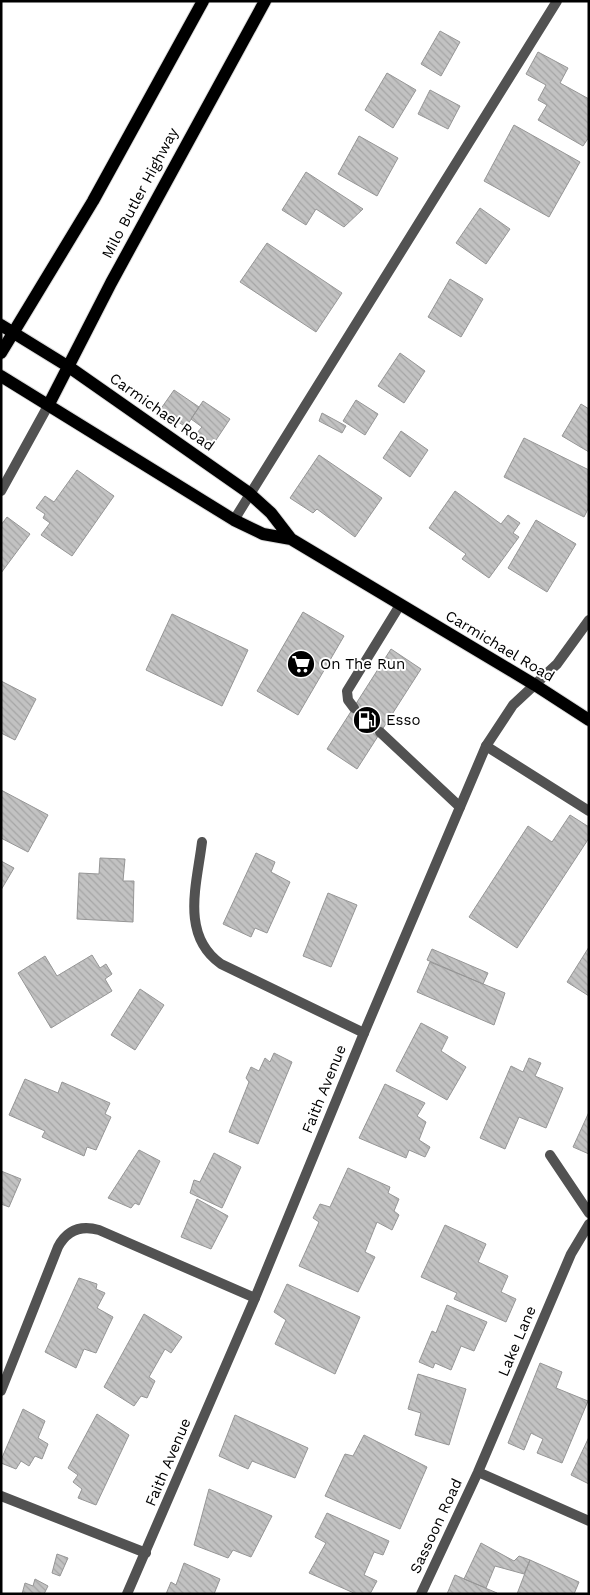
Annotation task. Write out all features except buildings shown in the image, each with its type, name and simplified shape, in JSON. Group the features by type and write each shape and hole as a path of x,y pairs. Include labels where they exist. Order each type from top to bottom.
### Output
{"main road":[{"path":"1,353 93,201 203,1"},
{"name":"Milo Butler Highway","path":"49,404 111,283 265,1"},
{"name":"Carmichael Road","path":"1,325 69,367 249,493 271,513 291,539"},
{"name":"Carmichael Road","path":"1,376 234,520 263,534 291,539 536,685 589,720"}],"street":[{"path":"234,520 249,493 557,1"},
{"path":"1,491 49,404"},
{"path":"354,708 348,700 347,690 400,605"},
{"name":"Faith Avenue","path":"127,1594 255,1298 364,1032 486,746 513,706 564,656 589,620"},
{"path":"380,732 460,807"},
{"path":"486,746 589,811"},
{"path":"202,842 194,921 200,941 211,957 221,964 364,1032"},
{"path":"550,1155 589,1213"},
{"name":"Lake Lane","path":"478,1472 571,1254 589,1224"},
{"path":"1,1391 58,1247 62,1239 74,1230 86,1227 99,1230 255,1298"},
{"name":"Sassoon Road","path":"421,1594 478,1472 589,1521"},
{"path":"1,1496 146,1553"}],"place":[{"name":"On The Run","path":"301,664"},
{"name":"Esso","path":"367,720"}]}
